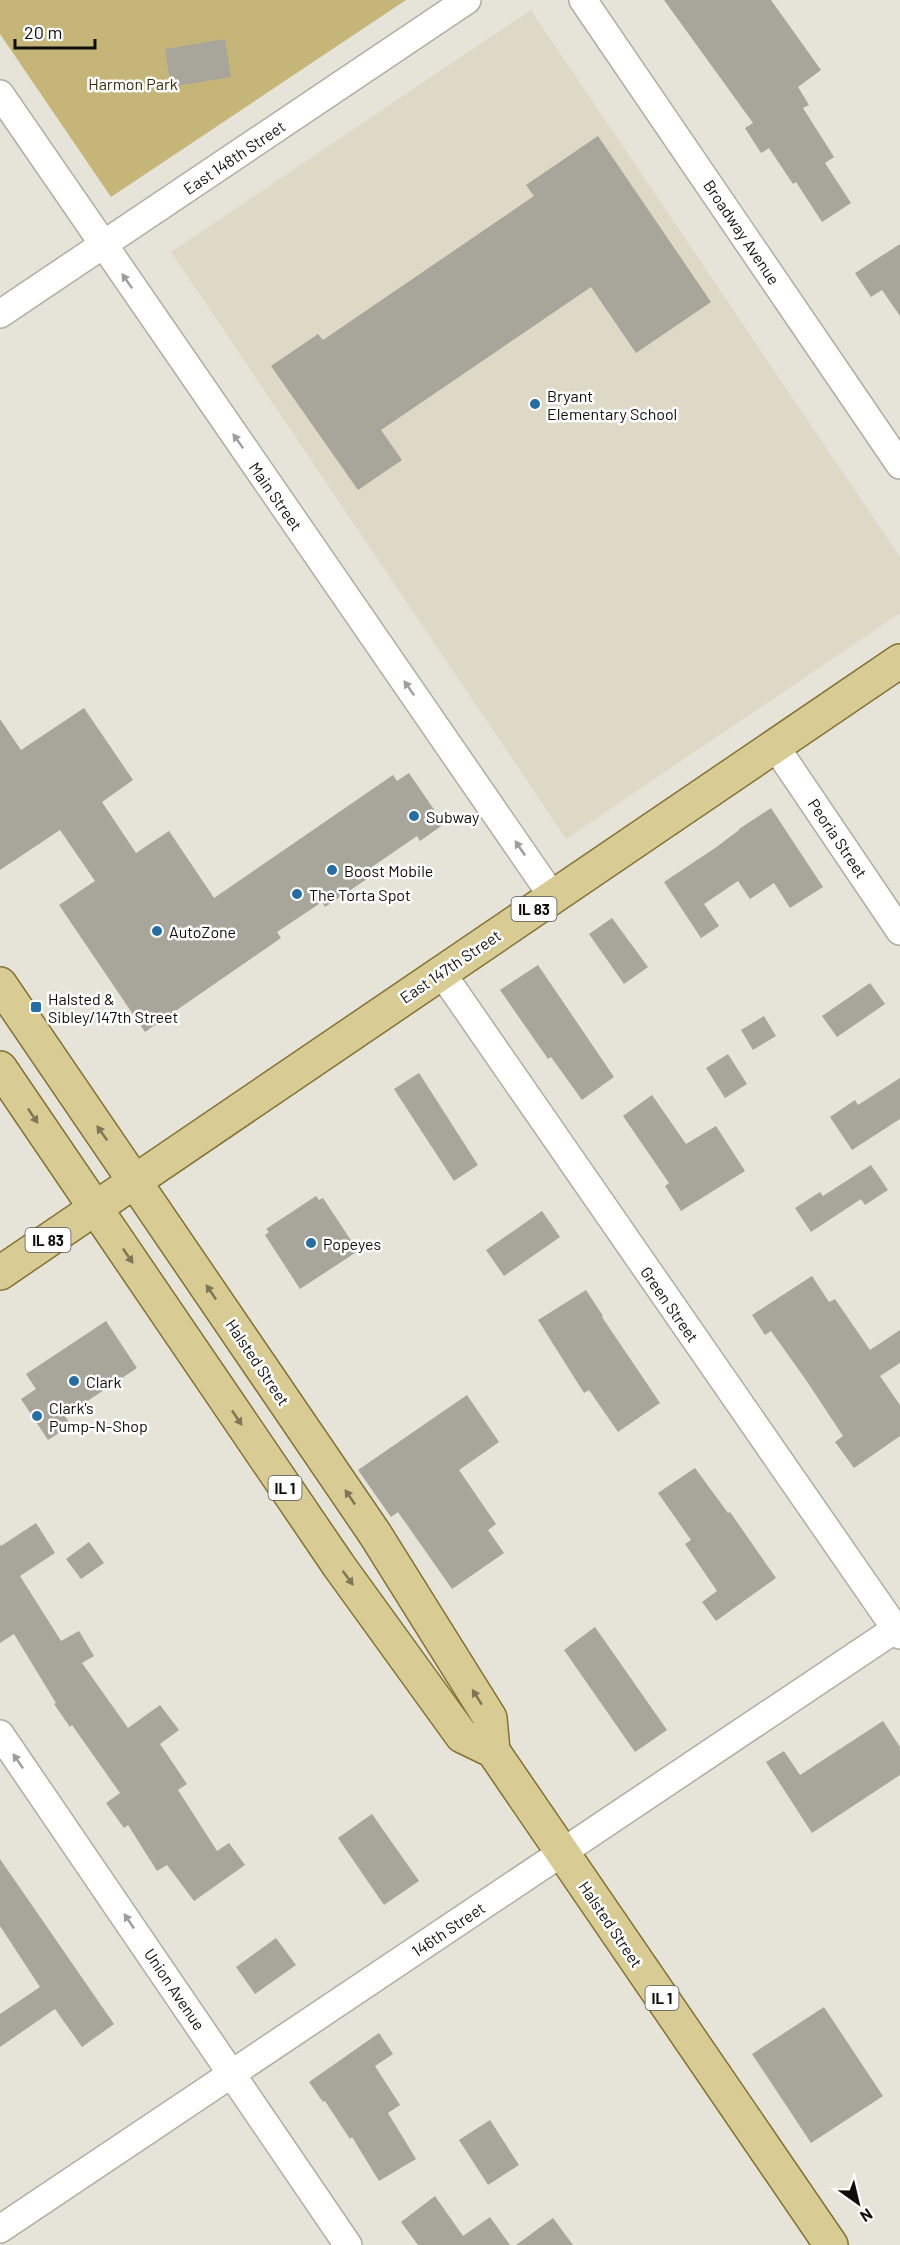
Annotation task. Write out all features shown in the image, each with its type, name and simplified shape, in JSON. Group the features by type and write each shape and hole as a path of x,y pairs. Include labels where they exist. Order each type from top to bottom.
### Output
{"main road":[{"name":"East 147th Street","path":"0,1273 900,661"},
{"name":"Halsted Street","path":"0,984 375,1534 490,1718 493,1751 831,2245"},
{"name":"Halsted Street","path":"0,1068 339,1566 462,1736 493,1751"}],"street":[{"name":"East 148th Street","path":"0,314 467,0"},
{"name":"Broadway Avenue","path":"583,0 900,465"},
{"name":"Main Street","path":"0,94 553,897"},
{"name":"Peoria Street","path":"775,746 900,930"},
{"name":"Green Street","path":"441,972 561,1148 899,1630"},
{"name":"146th Street","path":"0,2229 562,1852 899,1630"},
{"name":"Union Avenue","path":"0,1734 348,2245"}],"shaded area":[{"name":"Bryant Elementary School","path":"531,10 900,557 900,613 566,839 171,252"}],"green space":[{"name":"Harmon Park","path":"0,0 406,0 111,197 0,34"}],"building":[{"path":"664,0 771,0 821,70 798,87 809,105 803,108 834,157 825,163 851,203 822,222 796,182 793,184 769,148 761,153 745,128 753,123"},
{"path":"225,39 231,77 171,87 165,49"},
{"path":"598,136 711,302 636,353 591,287 381,430 402,460 358,490 271,366 318,334 323,340 534,196 526,185"},
{"path":"900,244 900,316 882,290 871,297 855,273"},
{"path":"84,708 133,780 102,802 136,853 169,831 214,898 393,775 397,781 409,773 444,824 420,841 417,836 369,869 373,875 325,907 322,902 277,932 281,938 145,1032 59,905 95,881 60,830 0,870 0,719 21,750"},
{"path":"771,808 823,887 790,908 774,883 750,899 738,881 704,904 719,926 701,938 664,882"},
{"path":"612,918 648,967 624,984 589,934"},
{"path":"538,965 614,1077 582,1100 551,1057 548,1059 500,990"},
{"path":"870,983 885,1004 837,1037 822,1016"},
{"path":"764,1016 776,1036 753,1050 741,1030"},
{"path":"728,1054 747,1084 725,1098 706,1068"},
{"path":"419,1073 478,1165 454,1181 394,1089"},
{"path":"900,1078 900,1119 852,1150 830,1117 855,1100 858,1105"},
{"path":"652,1095 686,1144 716,1126 745,1171 681,1211 665,1186 669,1183 623,1116"},
{"path":"871,1165 888,1190 865,1205 861,1199 811,1232 795,1208 820,1192 823,1196"},
{"name":"Popeyes","path":"316,1196 319,1200 323,1198 358,1251 300,1289 265,1235 269,1232 266,1229"},
{"path":"542,1211 560,1237 504,1276 486,1250"},
{"path":"812,1276 829,1302 835,1299 870,1350 900,1330 900,1363 880,1376 900,1405 900,1436 854,1468 835,1442 843,1436 806,1380 771,1331 765,1335 752,1315"},
{"path":"586,1290 660,1403 618,1432 589,1390 584,1393 538,1320"},
{"name":"Clark","path":"106,1321 137,1368 65,1416 71,1425 48,1440 21,1399 36,1389 26,1374"},
{"path":"467,1395 499,1442 459,1470 496,1524 488,1530 504,1553 452,1589 398,1512 391,1517 358,1470"},
{"path":"695,1468 728,1513 730,1512 776,1578 716,1621 702,1602 717,1591 685,1544 691,1540 658,1493"},
{"path":"36,1523 55,1553 20,1576 61,1641 79,1631 94,1656 82,1663 128,1728 160,1705 179,1730 160,1744 187,1784 178,1790 217,1851 229,1843 245,1865 194,1901 167,1865 157,1871 128,1825 124,1828 106,1803 120,1793 72,1725 70,1727 54,1704 56,1703 14,1634 0,1643 0,1544 1,1546"},
{"path":"89,1542 104,1563 81,1579 66,1559"},
{"path":"595,1627 667,1730 635,1752 564,1650"},
{"path":"883,1721 900,1747 900,1775 812,1833 766,1762 784,1751 800,1775"},
{"path":"372,1814 419,1881 384,1905 338,1838"},
{"path":"0,1859 114,2024 82,2047 55,2009 0,2047 0,2014 40,1987 0,1926"},
{"path":"276,1938 296,1965 255,1994 236,1967"},
{"path":"824,2007 883,2096 811,2143 752,2054"},
{"path":"379,2033 393,2054 375,2066 400,2105 388,2113 416,2159 379,2181 352,2137 350,2139 325,2101 323,2102 309,2082"},
{"path":"490,2120 519,2165 488,2185 459,2140"},
{"path":"435,2196 463,2236 490,2217 510,2245 418,2245 401,2222"},
{"path":"553,2218 573,2245 516,2245"}],"place":[{"name":"Bryant Elementary School","path":"535,404"},
{"name":"Subway","path":"414,816"},
{"name":"Boost Mobile","path":"332,870"},
{"name":"The Torta Spot","path":"297,894"},
{"name":"AutoZone","path":"157,931"},
{"name":"Halsted & Sibley/147th Street","path":"36,1007"},
{"name":"Popeyes","path":"311,1243"},
{"name":"Clark","path":"74,1381"},
{"name":"Clark's Pump-N-Shop","path":"37,1416"}]}
